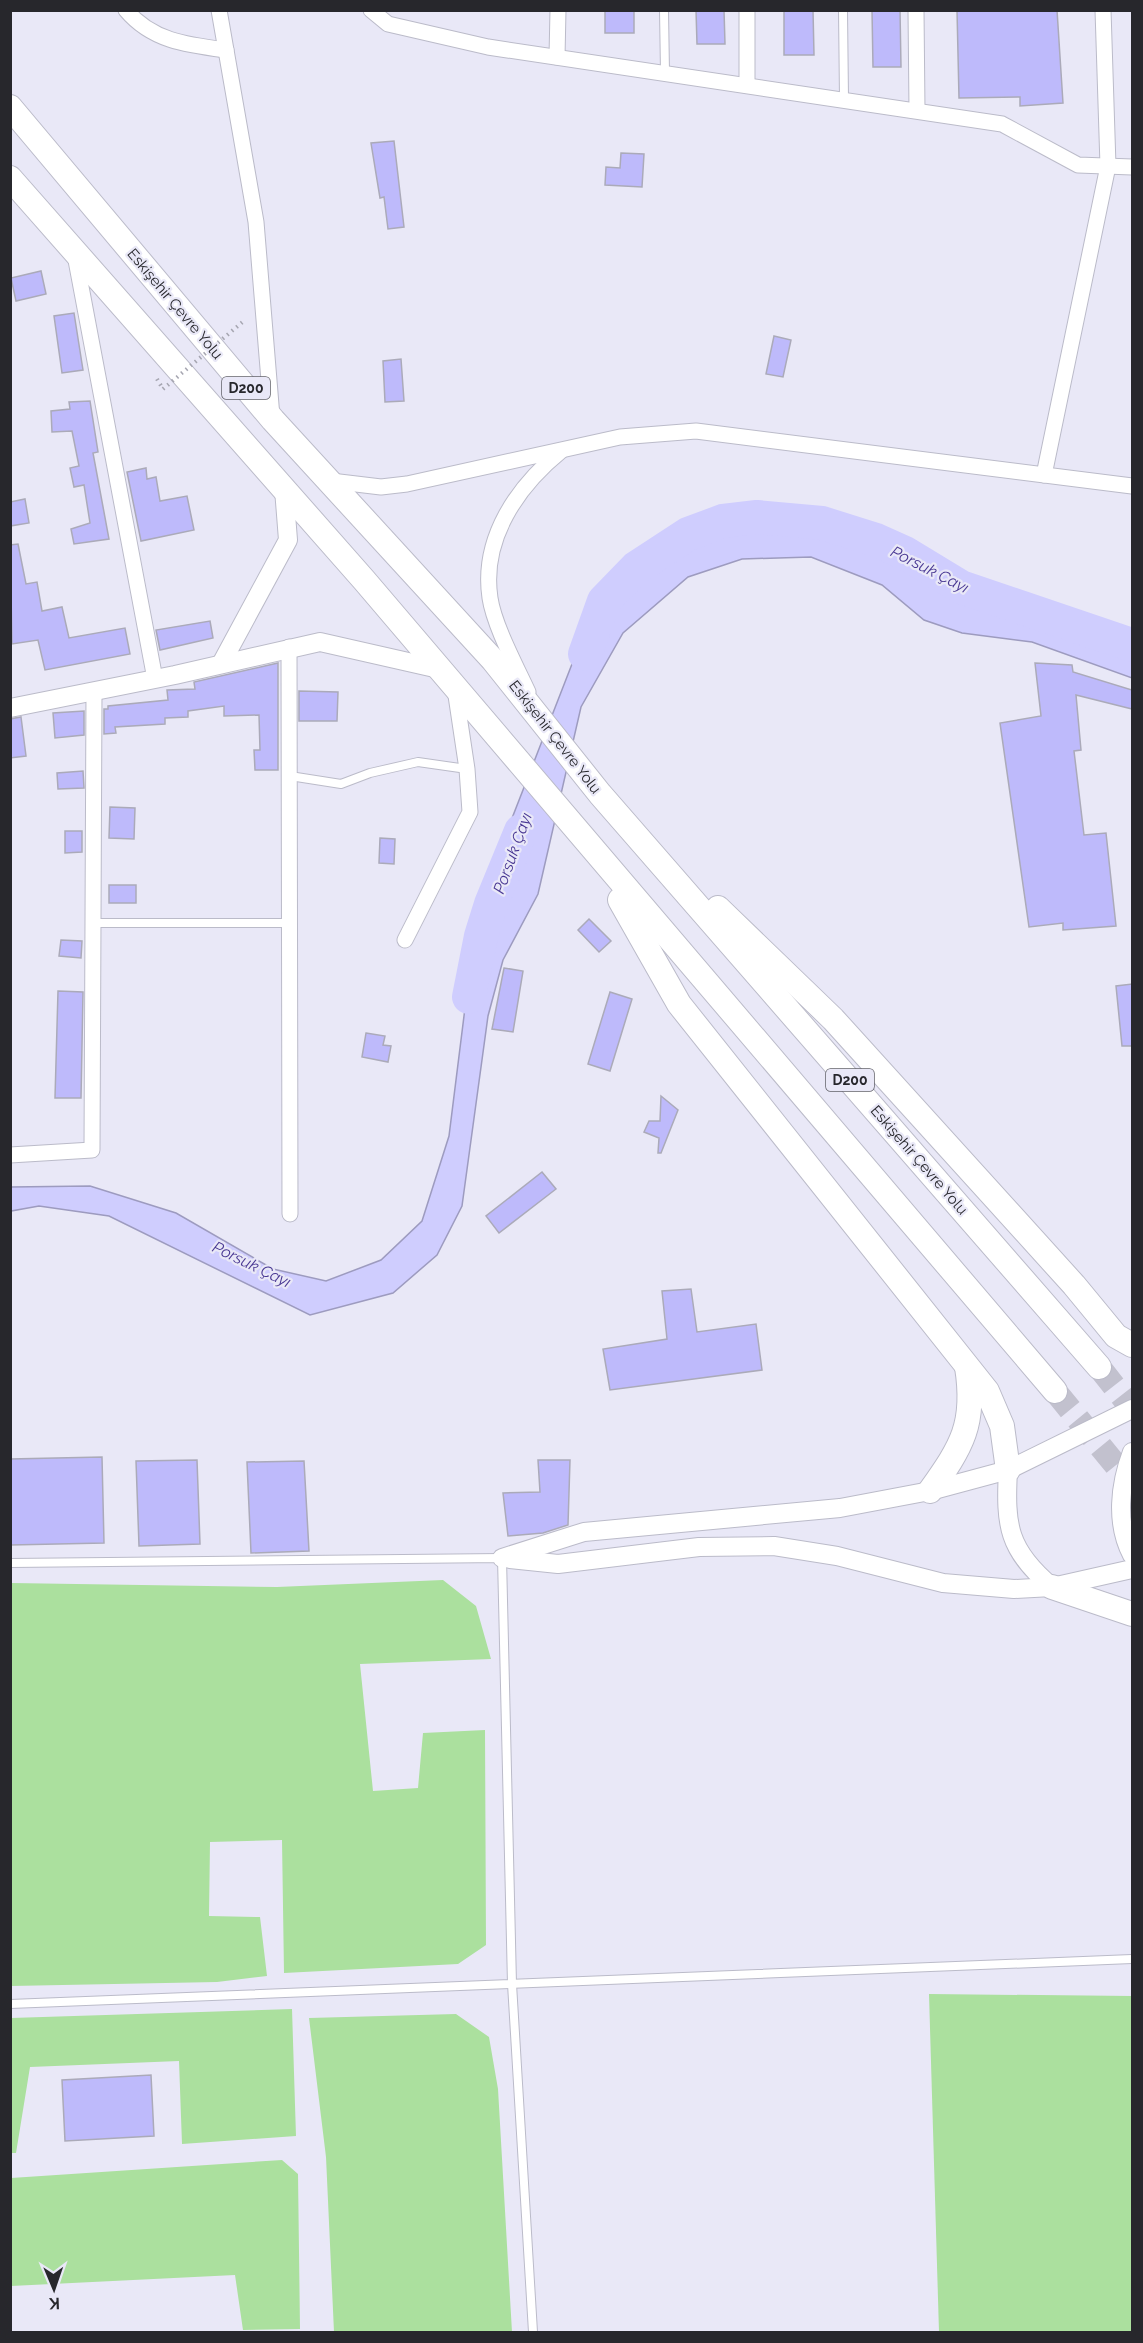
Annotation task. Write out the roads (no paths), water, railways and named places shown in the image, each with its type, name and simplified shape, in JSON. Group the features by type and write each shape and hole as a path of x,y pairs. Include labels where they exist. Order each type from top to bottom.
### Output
{"highway":[{"name":"Eskişehir Çevre Yolu","path":"10,107 273,420 494,660 600,794 1099,1367"},
{"name":"D200","path":"10,178 284,489 1055,1391"},
{"path":"600,794 832,1019 1066,1276 1116,1336 1132,1345"},
{"path":"592,851 679,1004 987,1391 1002,1426 1008,1470"},
{"path":"930,1491 953,1459 967,1428 972,1396 967,1365"},
{"path":"1052,1587 1132,1614"}],"street":[{"path":"126,10 136,22 162,39 226,50"},
{"path":"219,10 256,222 273,420"},
{"path":"371,10 488,47 1002,124 1078,165 1132,167"},
{"path":"557,57 558,10"},
{"path":"747,10 747,84"},
{"path":"916,10 917,110"},
{"path":"1044,475 1108,166 1103,10"},
{"path":"75,251 155,679"},
{"path":"331,481 381,487 407,484 565,447 620,437 696,431 1132,486"},
{"path":"536,712 490,598 491,564 497,534 508,509 536,471 565,447"},
{"path":"221,664 288,540 284,489"},
{"path":"10,708 94,692 289,647 320,642 439,669"},
{"path":"289,647 290,1215"},
{"path":"405,940 470,812 455,688"},
{"path":"10,1155 92,1150 94,692"},
{"path":"502,1558 584,1532 840,1508 930,1491 1008,1470 1132,1409"},
{"path":"1132,1452 1121,1496 1126,1544 1132,1555"},
{"path":"1008,1470 1009,1520 1015,1545 1028,1566 1052,1587"},
{"path":"502,1558 558,1564 699,1547 774,1546 837,1556 943,1584 1014,1589 1052,1587 1132,1569"}],"lane":[{"path":"664,10 665,73"},
{"path":"843,10 844,99"},
{"path":"290,776 341,784 370,773 418,762 466,769"},
{"path":"93,923 290,923"},
{"path":"10,1563 502,1558 512,1984 533,2332"},
{"path":"10,2004 1132,1959"}],"water":[{"path":"749,519 896,544 963,602 1034,609 1132,642 1132,678 1032,642 962,633 924,620 882,585 811,557 742,559 688,577 623,633 581,707 538,894 503,960 488,1016 462,1206 437,1255 393,1293 310,1315 109,1216 39,1206 11,1211 11,1187 90,1186 176,1213 273,1269 326,1281 381,1260 422,1221 449,1136 470,968 498,912 509,826 583,630 627,580 702,536"}],"waterway":[{"name":"Porsuk Çayı","path":"585,654 604,601 636,568 688,534 723,521 757,517 822,523 876,540 905,553 961,587 1132,645"},
{"name":"Porsuk Çayı","path":"469,997 481,936 491,904 521,831"}],"tunnel":[{"path":"1099,1367 1132,1409"},
{"path":"1055,1391 1132,1485"}]}
